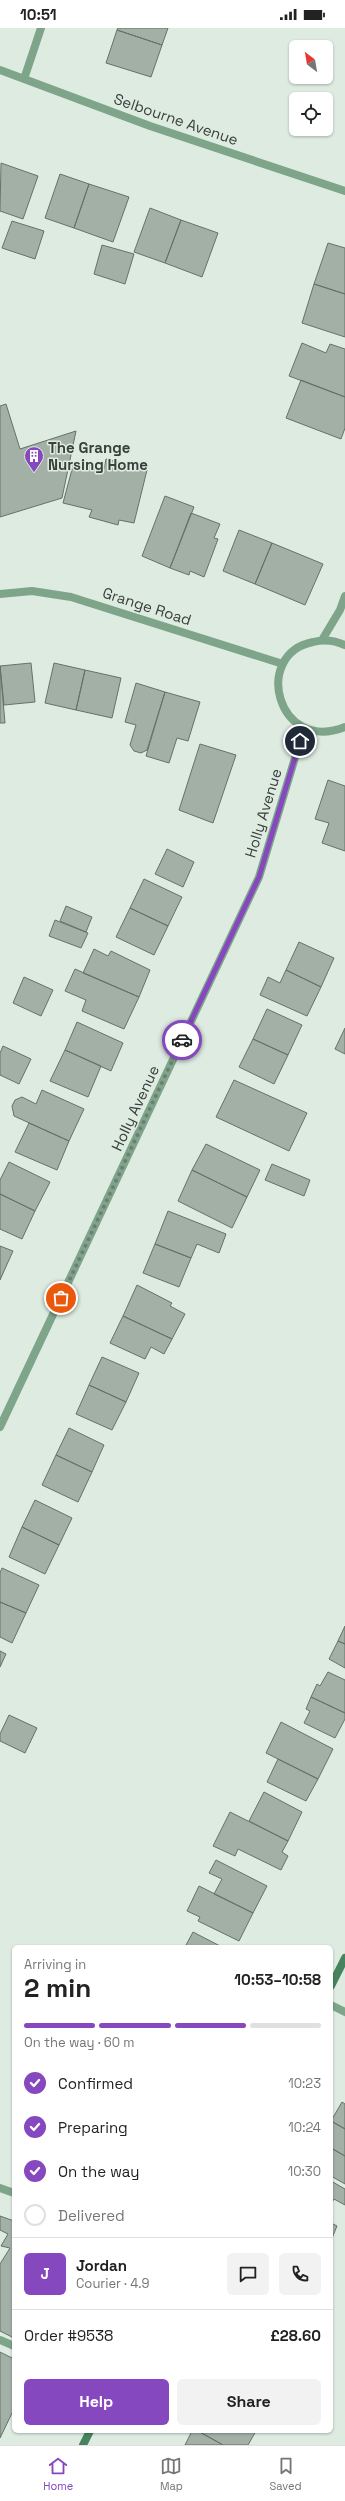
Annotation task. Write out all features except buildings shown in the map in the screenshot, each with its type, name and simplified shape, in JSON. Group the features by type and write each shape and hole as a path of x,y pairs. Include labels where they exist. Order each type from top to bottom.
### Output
{"main road":[{"path":"333,1982 345,1958"},
{"path":"83,2445 89,2433"}],"street":[{"path":"24,79 41,28"},
{"name":"Selbourne Avenue","path":"0,70 150,126 345,191"},
{"name":"Grange Road","path":"0,594 32,591 71,597 283,664"},
{"path":"322,640 340,610 345,596"},
{"path":"345,645 337,641 322,640 306,643 293,652 283,664 278,678 278,693 283,708 292,719 304,728 318,732 333,732 345,727"},
{"name":"Holly Avenue","path":"0,1427 259,877 304,728"},
{"path":"333,2006 345,2012"},
{"path":"0,2188 12,2192"},
{"path":"0,2340 12,2345"}],"way so far":[{"path":"61,1298 182,1040"}],"place":[{"name":"The Grange Nursing Home","path":"34,473"}],"route":[{"path":"182,1040 259,877 300,741"}]}
